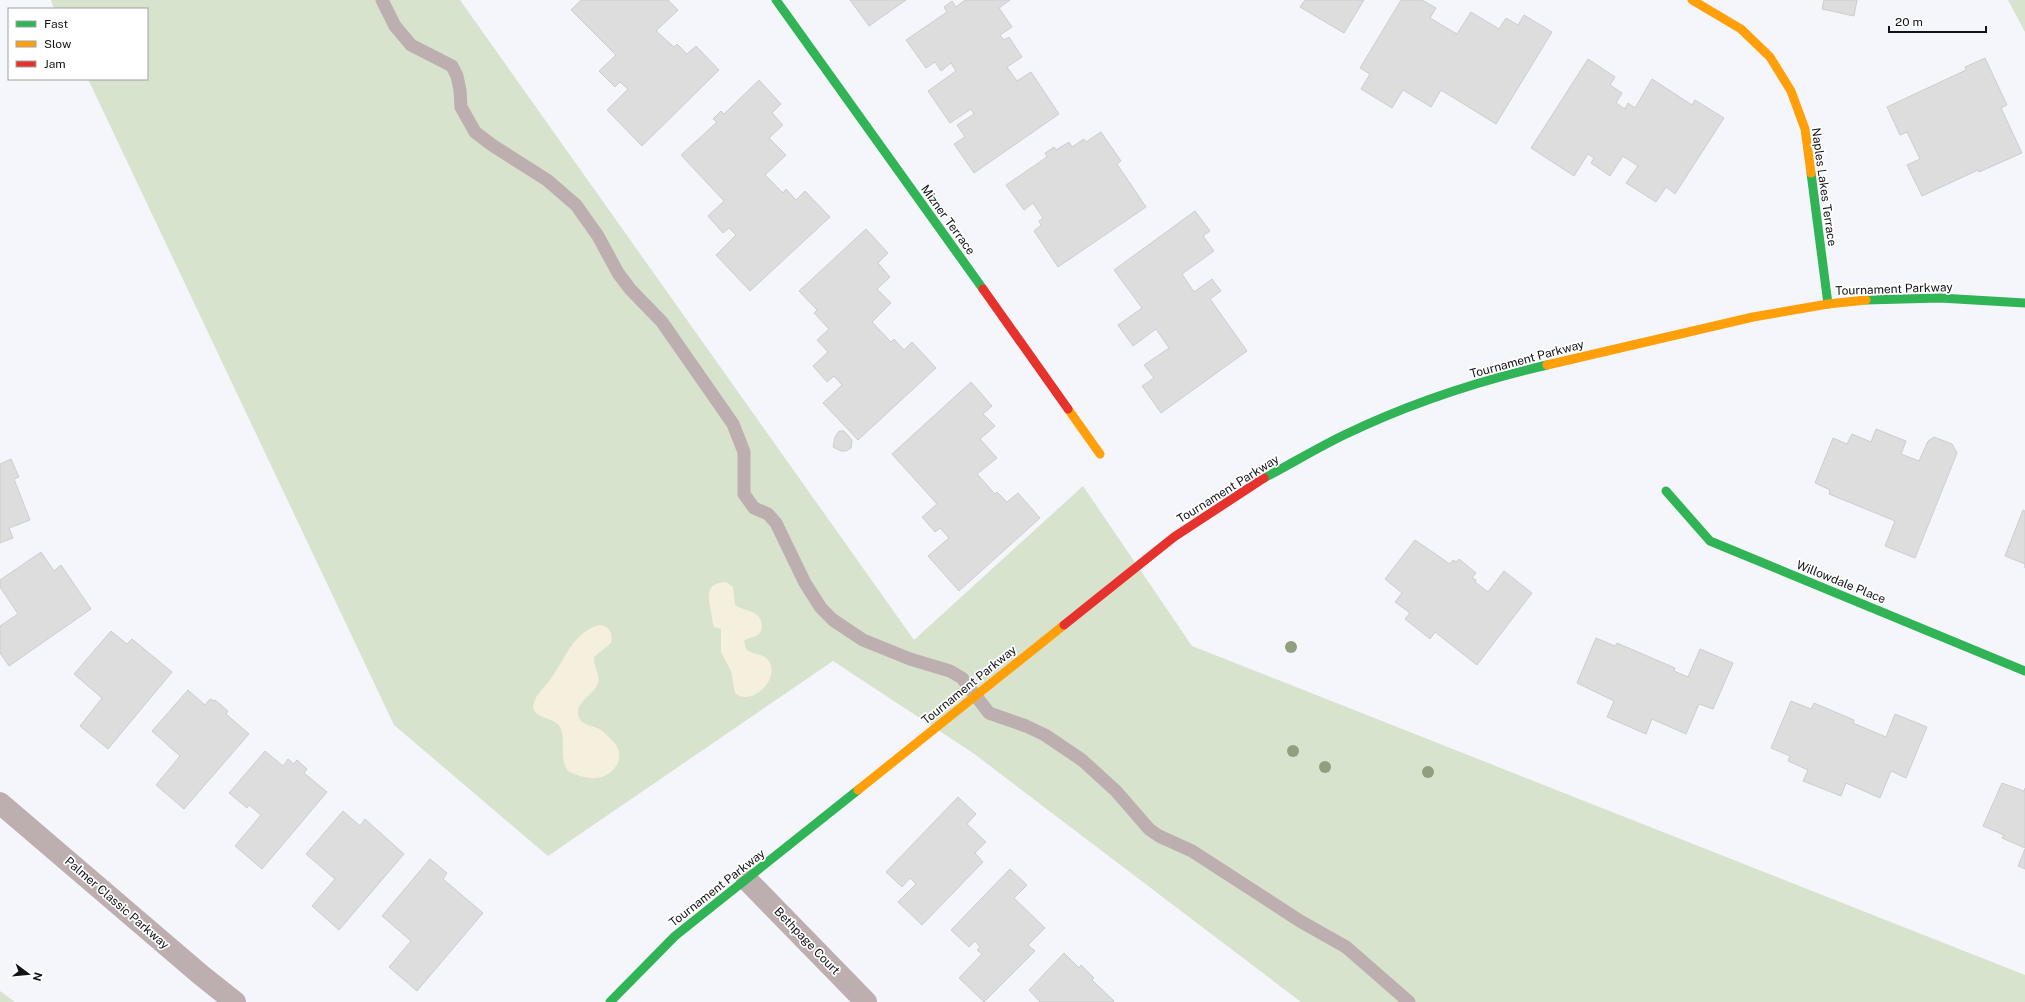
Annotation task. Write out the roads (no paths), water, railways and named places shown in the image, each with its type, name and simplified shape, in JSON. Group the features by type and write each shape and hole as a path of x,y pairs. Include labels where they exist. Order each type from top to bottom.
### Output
{"street":[{"name":"Mizner Terrace","path":"776,0 1100,454"},
{"name":"Naples Lakes Terrace","path":"1692,0 1741,29 1770,57 1792,91 1805,129 1828,304"},
{"name":"Tournament Parkway","path":"610,1002 675,936 747,880 1174,537 1256,482 1344,436 1425,401 1511,373 1753,317 1857,300 1940,298 2025,303"},
{"name":"Willowdale Place","path":"1666,491 1710,541 2025,671"},
{"name":"Palmer Classic Parkway","path":"0,803 201,975 236,1002"},
{"name":"Bethpage Court","path":"747,880 866,1002"}],"lane":[{"path":"382,0 394,26 411,45 452,66 458,83 461,107 475,132 492,145 547,180 576,205 598,236 618,273 630,289 662,322 733,424 744,452 744,494 754,508 768,514 776,523 805,583 821,608 833,620 863,640 910,660 950,672 962,678 990,713 1026,726 1045,735 1082,760 1116,791 1149,829 1192,851 1300,921 1346,947 1409,1002"}]}
